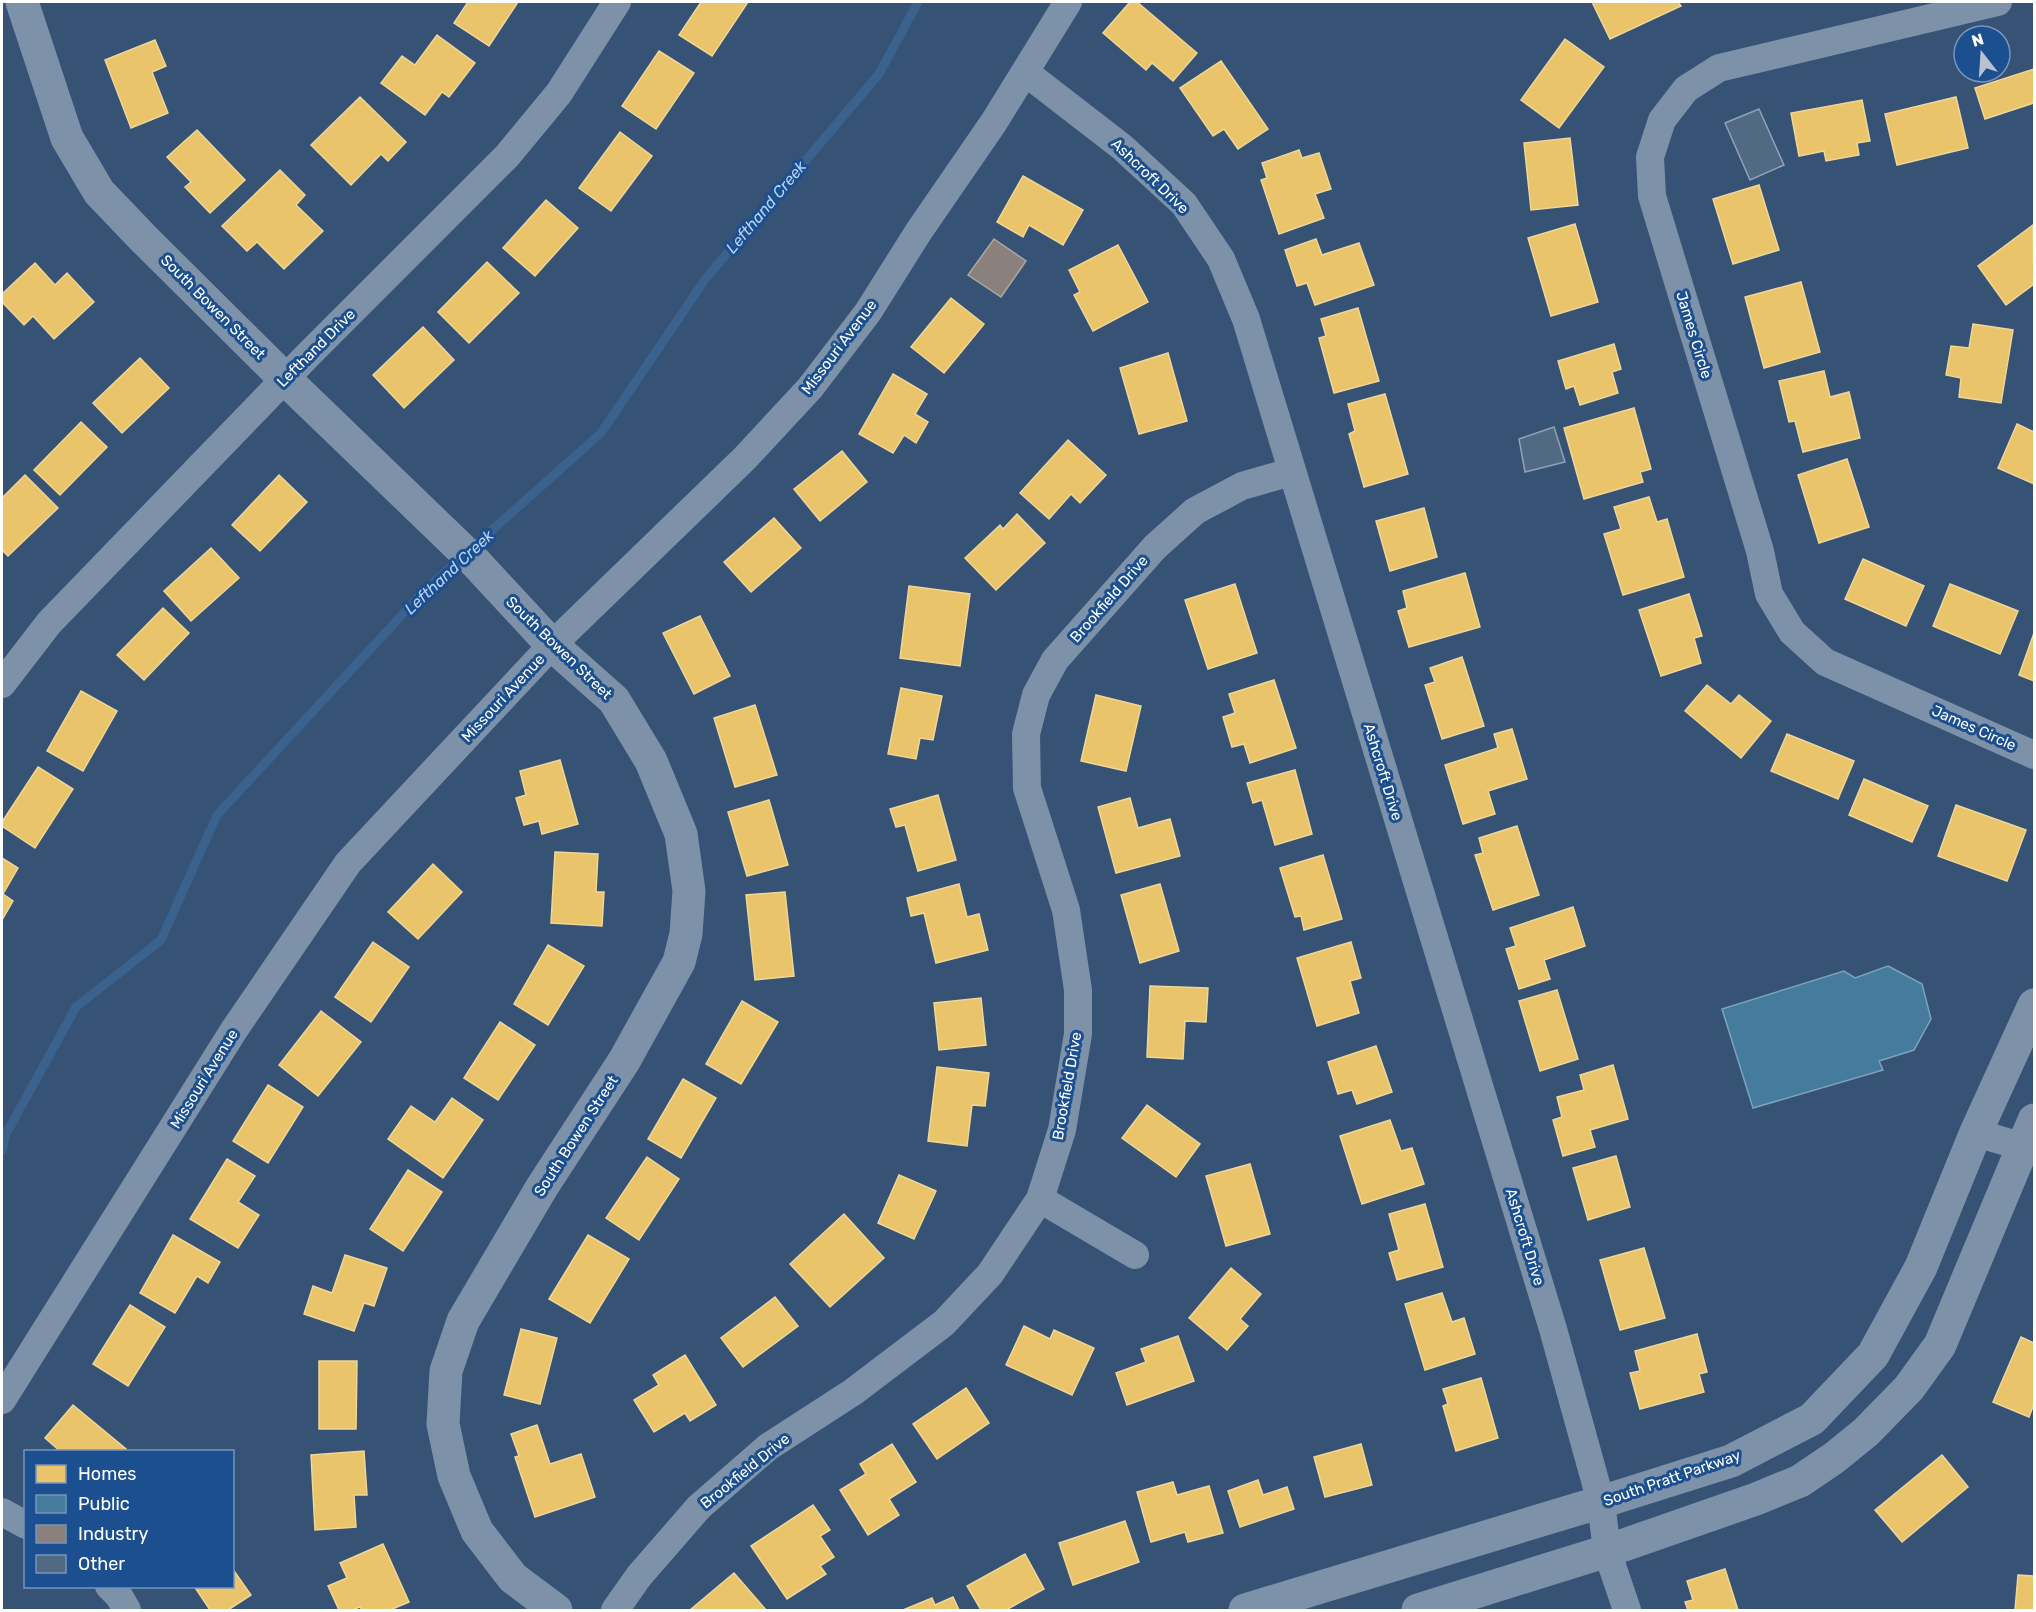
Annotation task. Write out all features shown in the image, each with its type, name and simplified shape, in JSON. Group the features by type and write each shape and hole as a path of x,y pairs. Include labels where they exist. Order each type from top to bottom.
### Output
{"street":[{"name":"South Bowen Street","path":"22,2 67,138 99,192 285,379 476,563 552,645 614,700 651,761 681,834 689,891 686,934 679,962 624,1061 542,1187 463,1321 446,1371 443,1424 454,1476 477,1531 513,1578 556,1611"},
{"name":"Lefthand Drive","path":"2,684 12,650 57,614 285,379 507,156 559,93 617,2"},
{"name":"Missouri Avenue","path":"2,1400 234,1030 348,863 552,645 745,458 810,388 868,312 919,231 994,122 1068,2"},
{"name":"James Circle","path":"1998,2 1719,68 1686,89 1674,104 1662,120 1650,157 1652,196 1760,551 1770,594 1792,632 1825,662 2034,755"},
{"name":"Ashcroft Drive","path":"1025,72 1122,147 1184,204 1221,258 1246,319 1553,1329 1601,1502 1607,1551 1627,1611"},
{"name":"Brookfield Drive","path":"615,1611 639,1576 708,1500 768,1447 853,1392 944,1323 990,1274 1040,1199 1062,1130 1078,1034 1078,990 1066,910 1028,788 1026,734 1036,695 1054,660 1155,547 1195,511 1242,486 1291,472"},
{"name":"South Pratt Parkway","path":"1253,1609 1731,1461 1812,1419 1873,1355 1921,1267 1976,1132 2034,1005"},
{"path":"1418,1611 1607,1551 1756,1499 1800,1481 1834,1458 1866,1431 1909,1388 1940,1346 2031,1139 1995,1140 1976,1132"},
{"path":"1040,1199 1135,1255"},
{"path":"2,1512 24,1524"},
{"path":"110,1588 119,1596 127,1611"}],"building: Homes":[{"path":"468,2 518,2 489,46 454,23"},
{"path":"701,2 748,2 712,56 679,35"},
{"path":"1130,2 1137,2 1197,53 1173,81 1152,63 1146,70 1103,33"},
{"path":"1592,2 1678,2 1681,6 1610,39"},
{"path":"437,35 475,63 449,97 442,92 425,115 381,83 402,56 415,65"},
{"path":"1565,39 1604,67 1559,128 1521,100"},
{"path":"155,40 166,66 152,72 168,113 131,128 105,60"},
{"path":"659,51 694,73 656,129 622,106"},
{"path":"1221,61 1268,129 1238,149 1224,129 1213,136 1180,88"},
{"path":"2034,69 2034,103 1985,119 1975,88 1987,84 2012,84 2012,76"},
{"path":"360,97 406,142 388,161 381,154 351,185 311,145"},
{"path":"1956,97 1968,148 1897,165 1885,114"},
{"path":"1862,100 1870,141 1857,143 1859,155 1826,161 1824,151 1799,156 1791,113"},
{"path":"197,130 245,180 210,213 185,187 191,182 167,157"},
{"path":"620,132 652,156 611,211 579,188"},
{"path":"1570,138 1578,205 1531,210 1524,143"},
{"path":"1299,150 1302,158 1319,153 1331,189 1315,194 1324,218 1279,234 1261,180 1267,178 1262,163"},
{"path":"280,170 305,195 296,205 323,231 284,269 257,242 247,251 222,226"},
{"path":"1023,176 1083,210 1063,245 1029,225 1023,237 997,222"},
{"path":"1759,185 1779,250 1733,264 1713,199"},
{"path":"546,200 578,228 535,276 503,248"},
{"path":"1575,224 1598,302 1551,316 1528,238"},
{"path":"2033,225 2034,284 2006,305 1978,266"},
{"path":"1316,239 1322,255 1359,243 1374,285 1315,305 1307,283 1297,286 1285,250"},
{"path":"1118,245 1148,302 1093,331 1074,295 1080,292 1069,270"},
{"path":"487,262 519,293 469,343 438,312"},
{"path":"35,263 55,285 67,273 94,302 54,339 33,316 24,325 2,302 2,294"},
{"path":"1801,282 1820,352 1764,368 1745,297"},
{"path":"951,298 984,324 944,373 911,347"},
{"path":"1358,308 1379,381 1334,393 1319,338 1326,336 1321,319"},
{"path":"1973,324 2013,330 2001,403 1959,397 1961,378 1946,375 1951,346 1969,348"},
{"path":"423,327 454,360 404,408 373,375"},
{"path":"1614,344 1621,369 1612,372 1618,393 1580,405 1574,386 1566,389 1558,361"},
{"path":"1168,353 1187,421 1139,434 1120,368"},
{"path":"140,358 169,388 122,433 93,403"},
{"path":"1824,371 1830,397 1849,392 1860,438 1803,452 1795,421 1789,422 1779,381"},
{"path":"893,374 927,394 915,414 928,422 916,443 904,435 893,453 859,434"},
{"path":"1385,394 1408,474 1364,487 1349,434 1355,431 1348,404"},
{"path":"1634,408 1651,469 1640,472 1643,482 1584,499 1564,428"},
{"path":"81,422 107,447 60,495 34,470"},
{"path":"2017,424 2034,432 2034,484 1998,468"},
{"path":"1068,440 1106,475 1080,503 1071,494 1049,519 1020,493"},
{"path":"842,451 867,482 820,521 794,489"},
{"path":"1847,459 1869,527 1819,543 1798,475"},
{"path":"25,475 58,508 8,556 2,550 2,498"},
{"path":"279,475 307,502 260,551 232,525"},
{"path":"1649,497 1657,522 1667,519 1684,577 1623,595 1604,534 1621,529 1614,507"},
{"path":"1424,508 1437,557 1390,571 1376,521"},
{"path":"1017,514 1045,543 996,590 965,558 1000,525 1003,529"},
{"path":"774,518 801,548 751,592 724,562"},
{"path":"211,548 239,578 191,621 164,591"},
{"path":"1863,559 1924,586 1906,626 1845,599"},
{"path":"1465,573 1480,627 1409,647 1398,611 1407,608 1403,591"},
{"path":"1235,584 1257,653 1208,669 1185,600"},
{"path":"1950,584 2018,611 2000,654 1933,626"},
{"path":"909,586 970,594 960,666 900,658"},
{"path":"1689,594 1702,636 1694,638 1701,663 1661,676 1639,610"},
{"path":"163,608 189,633 144,680 117,655"},
{"path":"700,616 730,676 694,694 663,633"},
{"path":"2034,633 2034,681 2019,675"},
{"path":"1462,657 1484,726 1442,739 1425,685 1435,682 1430,668"},
{"path":"1274,680 1296,748 1250,763 1244,744 1232,747 1223,717 1235,713 1229,694"},
{"path":"1707,685 1731,704 1739,695 1771,721 1741,758 1685,711"},
{"path":"901,688 942,696 933,740 920,738 916,759 888,754"},
{"path":"81,691 117,711 83,771 47,751"},
{"path":"1096,695 1141,706 1126,771 1081,761"},
{"path":"755,705 777,775 735,787 714,718"},
{"path":"1512,729 1527,779 1488,791 1495,814 1463,824 1445,765 1498,748 1494,734"},
{"path":"1787,734 1854,761 1838,799 1771,771"},
{"path":"560,760 578,824 542,834 539,821 524,825 516,798 526,795 520,771"},
{"path":"38,767 73,789 35,848 2,826 2,822"},
{"path":"1295,770 1312,834 1275,845 1262,800 1253,803 1247,783"},
{"path":"1864,779 1928,806 1912,842 1849,815"},
{"path":"938,795 956,860 918,871 905,825 896,827 890,809"},
{"path":"1130,798 1138,828 1170,819 1180,856 1116,873 1098,807"},
{"path":"769,800 788,865 747,876 728,812"},
{"path":"1956,805 2026,830 2007,881 1938,856"},
{"path":"1517,826 1539,895 1493,910 1475,855 1483,853 1479,838"},
{"path":"555,852 598,854 596,892 604,892 602,926 551,923"},
{"path":"1323,855 1342,919 1304,930 1301,916 1295,917 1280,868"},
{"path":"2,858 18,868 3,894 13,901 2,920"},
{"path":"433,864 462,892 418,939 388,912"},
{"path":"959,884 967,917 979,914 988,950 936,963 924,913 911,916 907,898"},
{"path":"1160,884 1179,951 1140,963 1121,895"},
{"path":"785,892 794,976 755,980 746,895"},
{"path":"1573,907 1585,946 1544,960 1550,979 1519,989 1506,949 1516,946 1510,928"},
{"path":"373,942 409,967 371,1022 335,997"},
{"path":"1351,942 1361,978 1350,981 1359,1013 1317,1026 1297,958"},
{"path":"548,945 584,966 548,1025 514,1004"},
{"path":"1150,986 1208,988 1206,1022 1185,1021 1183,1059 1147,1057"},
{"path":"1557,990 1578,1059 1540,1071 1519,1001"},
{"path":"981,998 986,1045 939,1050 934,1003"},
{"path":"742,1001 778,1022 741,1084 706,1064"},
{"path":"321,1011 361,1042 318,1096 279,1065"},
{"path":"500,1022 535,1045 498,1100 464,1078"},
{"path":"1376,1046 1392,1092 1357,1104 1352,1090 1338,1094 1328,1062"},
{"path":"1613,1065 1628,1119 1590,1130 1595,1147 1563,1156 1553,1120 1562,1117 1557,1097 1584,1090 1580,1075"},
{"path":"937,1067 989,1073 985,1106 972,1105 967,1146 928,1141"},
{"path":"683,1079 716,1098 681,1158 648,1139"},
{"path":"268,1085 303,1107 268,1163 233,1141"},
{"path":"452,1098 483,1120 443,1178 388,1139 411,1106 435,1122"},
{"path":"1147,1105 1200,1144 1176,1177 1122,1138"},
{"path":"1390,1120 1401,1151 1412,1148 1424,1184 1362,1204 1340,1136"},
{"path":"1616,1156 1630,1207 1588,1220 1573,1168"},
{"path":"647,1157 679,1179 639,1240 606,1218"},
{"path":"227,1159 255,1176 238,1202 259,1215 238,1248 190,1219"},
{"path":"1250,1164 1270,1234 1226,1246 1206,1176"},
{"path":"408,1170 442,1192 403,1251 370,1229"},
{"path":"899,1175 936,1191 914,1239 878,1223"},
{"path":"1425,1204 1443,1267 1397,1280 1389,1253 1399,1250 1389,1214"},
{"path":"844,1214 884,1258 830,1307 790,1264"},
{"path":"173,1235 220,1262 208,1283 197,1276 175,1313 140,1293"},
{"path":"588,1235 629,1259 590,1323 549,1299"},
{"path":"1644,1248 1665,1318 1620,1330 1600,1260"},
{"path":"345,1255 387,1268 374,1306 364,1303 354,1331 304,1314 313,1286 332,1293"},
{"path":"1231,1268 1261,1294 1240,1319 1248,1326 1227,1350 1189,1318"},
{"path":"1442,1293 1452,1322 1464,1318 1475,1354 1425,1370 1405,1304"},
{"path":"775,1297 798,1326 743,1367 721,1338"},
{"path":"130,1305 165,1327 128,1386 93,1364"},
{"path":"1024,1326 1050,1339 1054,1330 1094,1348 1072,1395 1006,1365"},
{"path":"521,1329 557,1338 540,1404 504,1395"},
{"path":"1697,1334 1707,1372 1699,1374 1704,1392 1640,1409 1630,1373 1640,1371 1635,1351"},
{"path":"1178,1336 1194,1381 1127,1405 1116,1373 1146,1362 1141,1349"},
{"path":"2021,1337 2034,1343 2034,1404 2029,1417 1993,1402"},
{"path":"685,1355 716,1405 690,1421 685,1413 654,1432 634,1400 659,1385 653,1375"},
{"path":"319,1361 357,1361 356,1429 319,1429"},
{"path":"1481,1378 1498,1438 1456,1451 1443,1406 1448,1404 1443,1389"},
{"path":"966,1388 989,1423 937,1459 913,1424"},
{"path":"73,1405 126,1449 59,1450 45,1438"},
{"path":"537,1425 550,1464 581,1454 595,1497 535,1517 515,1457 519,1456 511,1434"},
{"path":"892,1444 916,1482 889,1499 899,1515 868,1535 840,1490 866,1474 860,1464"},
{"path":"1361,1444 1372,1485 1325,1497 1314,1457"},
{"path":"364,1451 367,1495 354,1495 356,1527 315,1530 311,1455"},
{"path":"1942,1455 1968,1487 1902,1542 1875,1510"},
{"path":"1258,1480 1263,1495 1287,1487 1294,1509 1240,1527 1228,1491"},
{"path":"1173,1482 1177,1495 1209,1486 1223,1533 1188,1542 1185,1532 1151,1542 1137,1492"},
{"path":"813,1505 830,1530 820,1536 834,1557 820,1566 826,1574 787,1599 751,1546"},
{"path":"1125,1521 1139,1562 1073,1585 1059,1543"},
{"path":"383,1544 409,1602 390,1610 362,1610 360,1607 352,1610 339,1610 328,1586 347,1578 340,1563"},
{"path":"1025,1554 1044,1589 1006,1610 981,1610 967,1586"},
{"path":"1725,1569 1738,1610 1688,1610 1685,1602 1693,1600 1687,1581"},
{"path":"234,1571 251,1595 228,1610 210,1610 195,1588 234,1588"},
{"path":"734,1573 766,1610 690,1610"},
{"path":"2018,1575 2034,1576 2034,1610 2015,1610"},
{"path":"953,1597 959,1610 903,1610 932,1598 935,1605"}],"building: Public":[{"path":"1888,966 1922,984 1931,1019 1914,1050 1879,1061 1883,1070 1753,1108 1722,1009 1844,971 1855,978"}],"building: Industry":[{"path":"994,239 1026,261 1001,297 968,275"}],"building: Other":[{"path":"1759,109 1784,165 1750,180 1725,123"},
{"path":"1554,427 1565,462 1525,472 1519,439"}],"waterway":[{"name":"Lefthand Creek","path":"2,1151 6,1134 76,1007 161,940 217,815 426,589 601,433 706,278 879,74 918,2"}]}
